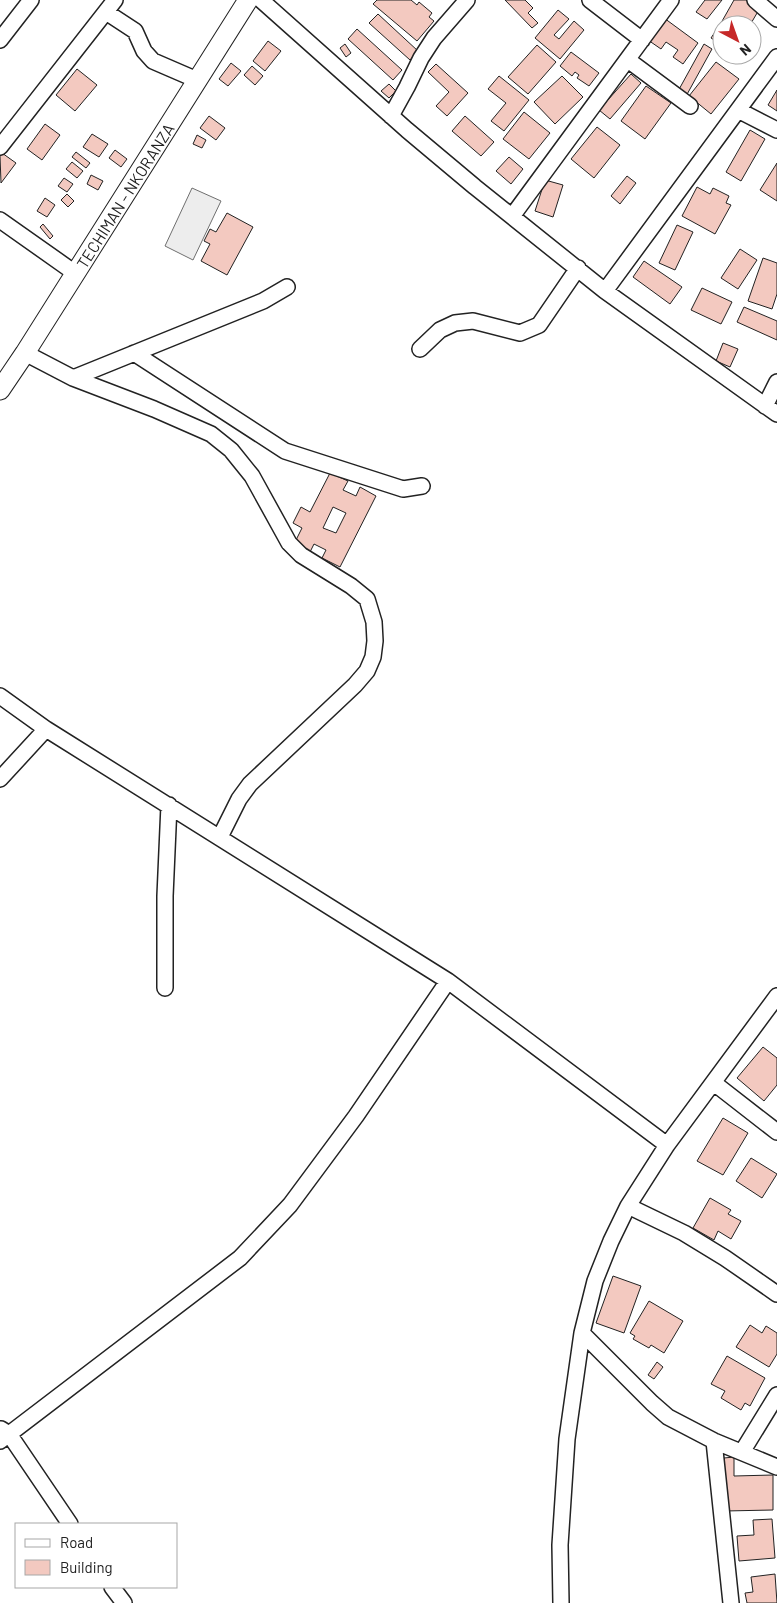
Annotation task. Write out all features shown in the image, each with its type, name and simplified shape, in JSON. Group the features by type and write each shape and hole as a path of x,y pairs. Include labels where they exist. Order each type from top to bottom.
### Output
{"main road":[{"name":"TECHIMAN - NKORANZA","path":"0,390 248,0"}],"street":[{"path":"0,40 32,0"},
{"path":"261,0 391,116 475,187 605,291 771,410 777,382"},
{"path":"391,116 421,58 434,38 467,0"},
{"path":"590,0 642,40"},
{"path":"512,215 671,0"},
{"path":"755,0 777,19"},
{"path":"0,146 111,6 134,31 144,51 153,61 196,80"},
{"path":"605,291 777,57"},
{"path":"628,60 690,106"},
{"path":"738,110 777,130"},
{"path":"0,220 75,273"},
{"path":"420,349 440,330 455,323 473,321 520,333 530,330 539,325 578,268"},
{"path":"74,378 263,301 288,287"},
{"path":"25,353 74,378 154,409 211,434 231,450 252,476 289,543 301,555 351,586 367,599 374,622 375,641 374,657 368,671 356,685 250,784 239,800 220,837"},
{"path":"134,353 285,451 403,489 422,486"},
{"path":"0,696 46,729 448,981 667,1146"},
{"path":"0,779 46,729"},
{"path":"165,988 165,896 169,806"},
{"path":"69,1523 3,1435 240,1258 290,1205 356,1116 448,981"},
{"path":"561,1603 560,1545 567,1439 582,1333 595,1281 628,1206 667,1146 777,996"},
{"path":"714,1083 777,1132"},
{"path":"628,1206 684,1233 725,1258 777,1294"},
{"path":"582,1333 668,1417 714,1442 777,1468"},
{"path":"742,1452 777,1395"},
{"path":"714,1442 731,1603"},
{"path":"113,1588 124,1603"}],"shaded area":[{"path":"192,188 221,201 193,260 165,246"}],"building":[{"path":"377,0 411,0 417,5 419,2 432,13 429,17 434,21 417,41 373,4"},
{"path":"505,0 525,0 533,8 528,13 538,23 532,28"},
{"path":"705,0 722,0 707,19 696,12"},
{"path":"734,0 747,0 760,8 756,15 726,15"},
{"path":"558,10 569,19 554,35 559,39 574,21 584,30 560,59 535,38"},
{"path":"378,14 418,51 410,60 369,23"},
{"path":"664,18 698,43 683,64 673,57 678,50 666,42 661,49 648,40"},
{"path":"357,29 402,70 393,80 348,39"},
{"path":"268,41 281,51 265,71 253,61"},
{"path":"345,44 351,53 346,57 340,48"},
{"path":"704,44 712,49 685,98 677,93"},
{"path":"537,45 556,62 528,94 508,77"},
{"path":"571,52 599,73 589,86 577,78 579,75 575,72 572,76 560,66"},
{"path":"231,63 241,71 228,86 219,79"},
{"path":"436,64 468,93 447,116 436,106 449,92 428,72"},
{"path":"714,65 720,65 739,79 711,114 689,96"},
{"path":"252,66 263,76 255,85 244,75"},
{"path":"77,69 97,85 75,111 56,95"},
{"path":"631,74 641,83 610,119 599,110"},
{"path":"499,76 529,100 504,131 491,121 506,103 488,89"},
{"path":"562,76 583,97 555,124 534,102"},
{"path":"389,84 396,91 389,98 381,91"},
{"path":"646,86 671,103 645,139 621,121"},
{"path":"777,90 777,111 768,105"},
{"path":"524,112 550,133 529,159 503,139"},
{"path":"209,116 225,128 216,140 200,128"},
{"path":"465,116 494,142 481,156 452,131"},
{"path":"45,124 60,135 42,160 27,149"},
{"path":"597,127 620,145 594,178 571,159"},
{"path":"750,130 765,139 741,181 726,172"},
{"path":"92,134 108,144 99,157 83,147"},
{"path":"197,135 206,140 202,148 193,144"},
{"path":"115,150 127,159 121,167 109,158"},
{"path":"76,152 90,163 86,168 72,157"},
{"path":"2,153 16,163 1,183 0,156"},
{"path":"509,157 523,169 511,184 496,171"},
{"path":"72,162 83,171 77,178 66,169"},
{"path":"777,163 777,201 760,190"},
{"path":"91,175 103,181 98,190 87,184"},
{"path":"627,176 636,183 620,204 611,196"},
{"path":"64,178 73,184 67,192 58,186"},
{"path":"545,180 563,185 553,217 535,211"},
{"path":"697,187 710,194 713,188 729,196 726,203 731,205 715,234 682,216"},
{"path":"67,194 74,201 68,207 61,200"},
{"path":"45,198 55,205 47,217 37,211"},
{"path":"227,213 253,227 227,275 201,261 210,244 204,241 210,229 216,232"},
{"path":"43,224 53,236 50,239 40,227"},
{"path":"677,225 693,232 675,270 659,263"},
{"path":"740,249 757,260 738,289 721,278"},
{"path":"763,258 777,263 777,294 772,309 748,301"},
{"path":"644,261 682,287 670,304 633,277"},
{"path":"702,288 732,302 721,324 691,310"},
{"path":"744,307 777,321 777,340 737,322"},
{"path":"723,343 738,349 730,367 716,361"},
{"path":"330,473 348,481 343,490 356,496 360,487 376,496 340,567 322,558 326,550 314,544 310,552 294,544 302,528 293,523 301,507 310,512","holes":["333,507 346,513 336,533 323,528"]},
{"path":"763,1047 777,1058 777,1085 764,1101 737,1078"},
{"path":"723,1118 748,1133 723,1175 697,1161"},
{"path":"751,1158 777,1174 762,1198 736,1181"},
{"path":"710,1198 731,1210 728,1214 741,1221 731,1239 718,1231 714,1240 693,1228"},
{"path":"613,1276 641,1286 624,1333 596,1323"},
{"path":"649,1301 683,1321 664,1353 651,1345 649,1348 633,1339 635,1336 630,1333"},
{"path":"750,1325 762,1333 766,1326 777,1333 777,1354 769,1367 736,1347"},
{"path":"727,1356 765,1378 750,1406 745,1403 741,1410 721,1398 725,1391 711,1384"},
{"path":"657,1362 663,1367 654,1379 648,1375"},
{"path":"734,1457 734,1476 773,1475 773,1510 725,1511 724,1458"},
{"path":"772,1519 775,1558 739,1561 737,1536 754,1535 753,1520"},
{"path":"775,1574 777,1603 747,1603 745,1593 753,1592 751,1577"}]}
